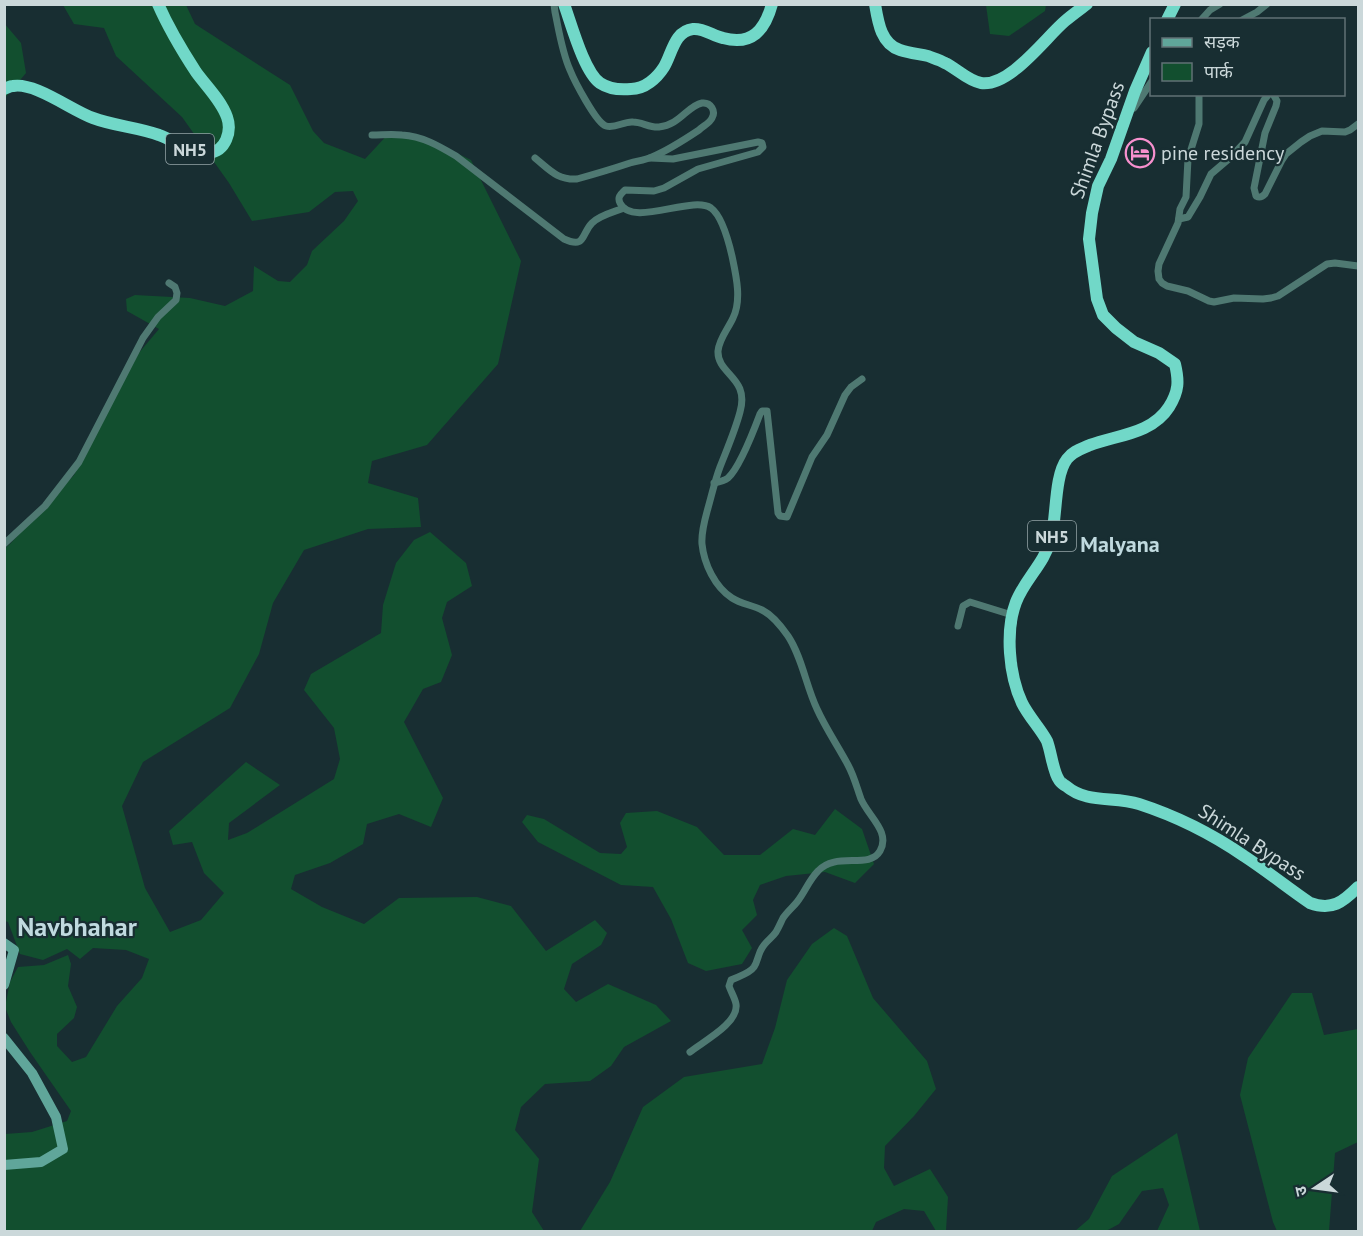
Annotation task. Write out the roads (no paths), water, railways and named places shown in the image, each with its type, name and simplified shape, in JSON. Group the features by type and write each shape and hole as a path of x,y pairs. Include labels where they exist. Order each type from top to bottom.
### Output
{"highway":[{"name":"NH5","path":"4,89 14,86 30,87 92,118 158,134 195,152 210,153 221,147 228,136 227,118 170,32 158,4"},
{"path":"564,4 589,69 600,82 619,90 637,89 651,82 664,68 675,41 683,33 692,29 739,41 751,38 762,29 772,4"},
{"path":"875,4 883,35 890,45 903,51 944,62 975,81 987,83 1001,78 1025,62 1065,21 1087,4"},
{"path":"1168,18 1175,4"},
{"name":"Shimla Bypass","path":"1150,57 1111,159 1098,186 1089,239 1097,299 1103,315 1134,342 1159,353 1175,364 1179,380 1174,398 1156,422 1141,430 1076,450 1066,460 1060,475 1053,531 1048,550 1017,599 1012,615 1010,636 1014,680 1023,704 1047,741 1059,780 1072,791 1096,799 1135,802 1176,818 1244,856 1310,903 1327,907 1336,905 1359,887"}],"main road":[{"path":"4,943 14,950 4,985"},
{"path":"4,1038 32,1073 56,1117 63,1149 40,1162 4,1165"}],"street":[{"path":"535,158 554,174 566,180 578,179 650,158 681,142 711,121 714,112 707,103 701,103 694,106 680,119 660,127 633,122 612,127 600,122 570,70 554,4"},
{"path":"1203,18 1220,4"},
{"path":"1246,18 1267,4"},
{"path":"1126,116 1150,84"},
{"path":"1199,96 1199,124 1188,159 1186,197 1159,264 1159,279 1167,286 1188,291 1209,301 1234,298 1263,299 1278,296 1327,264 1359,266"},
{"path":"1179,219 1188,217 1211,174 1232,157 1245,142 1267,96"},
{"path":"1274,96 1277,101 1276,106 1265,133 1254,188 1256,196 1259,197 1265,194 1286,154 1301,142 1322,131 1345,132 1359,124"},
{"path":"372,135 403,135 421,138 439,146 456,156 572,243 583,239 593,222 624,208"},
{"path":"650,158 673,159 762,143 763,147 758,152 698,168 664,188 654,191 625,190 619,199 624,208 632,211 660,211 697,204 710,207 723,225 732,256 738,306 720,342 717,354 721,363 737,382 742,402 714,483 702,543 708,565 720,587 730,597 764,611 787,635 796,651 818,712 856,782 862,801 882,831 883,839 882,846 874,858 837,861 818,870 797,902 783,918 777,930 762,947 753,968 731,980 729,986 736,1004 736,1013 732,1019 690,1052"},
{"path":"4,544 45,506 79,462 143,338 158,317 176,300 175,286 169,283"},
{"path":"714,483 727,479 732,473 746,450 760,414 762,411 767,411 778,513 780,516 787,517 808,464 827,435 845,395 862,379"},
{"path":"958,626 963,606 970,602 1012,615"}],"place":[{"name":"pine residency","path":"1140,153"}],"district":[{"name":"Malyana","path":"1120,544"},
{"name":"Navbhahar","path":"77,926"}]}
